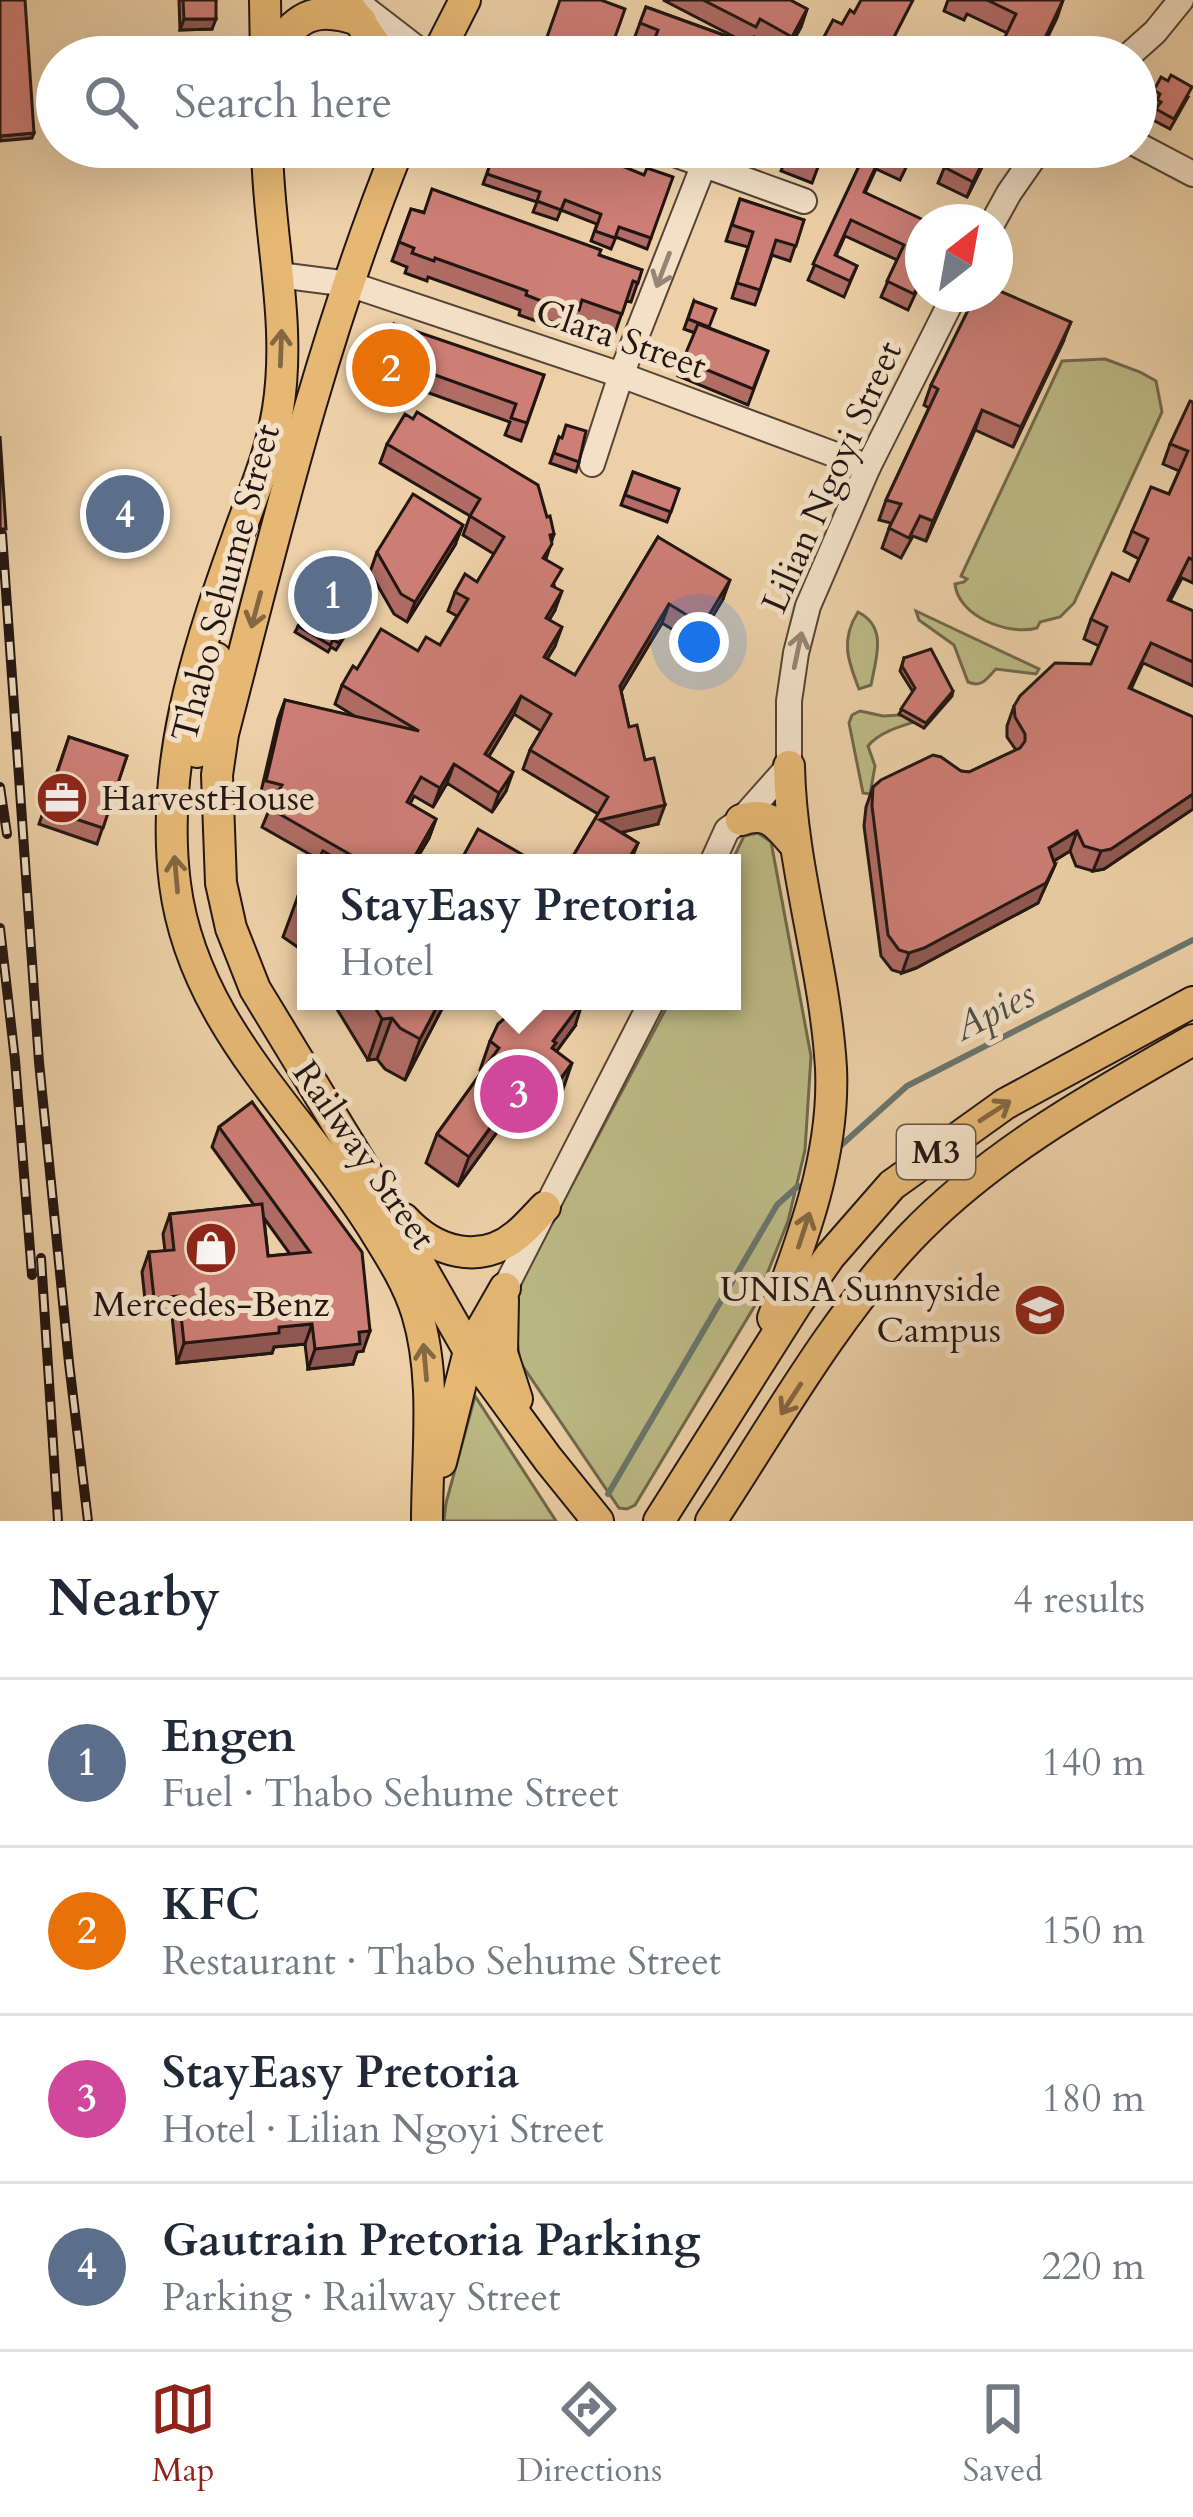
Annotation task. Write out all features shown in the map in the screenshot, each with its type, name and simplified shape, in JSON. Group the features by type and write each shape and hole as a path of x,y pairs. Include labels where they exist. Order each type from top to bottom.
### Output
{"main road":[{"path":"265,0 266,36"},
{"path":"444,36 464,0"},
{"path":"285,36 298,20 325,12 343,14 353,7 371,36"},
{"name":"Railway Street","path":"269,168 283,337 278,408 266,460 190,683 172,811 175,883 191,956 212,1003 343,1181 402,1274 427,1355 428,1521"},
{"name":"Thabo Sehume Street","path":"388,168 299,452 219,754 221,883 231,928 255,989 469,1351 598,1521"},
{"path":"176,772 199,749 227,613 265,506 286,462 299,452"},
{"path":"748,1379 807,1224 829,1120 831,1070 822,990 795,845 789,766"},
{"path":"741,820 758,816 775,821 795,845"},
{"path":"224,897 213,904 204,920 214,969 231,1005 343,1181"},
{"name":"M3","path":"659,1521 830,1256 892,1186 1005,1104 1193,1002"},
{"name":"M3","path":"711,1521 817,1359 892,1258 946,1203 1017,1147 1193,1040"},
{"path":"1076,1111 1193,1063"},
{"path":"376,1188 412,1228 432,1244 454,1252 493,1249 515,1238 545,1207"},
{"path":"428,1521 469,1351 505,1288"},
{"path":"505,1288 502,1353 523,1423"}],"street":[{"path":"1151,36 1181,0"},
{"path":"353,7 399,36"},
{"path":"1157,155 1193,174"},
{"path":"592,464 702,168"},
{"path":"715,168 805,201"},
{"path":"1003,204 1026,168"},
{"name":"Clara Street","path":"280,274 349,284 622,375 868,467"},
{"name":"Lilian Ngoyi Street","path":"789,766 789,701 808,606 868,467 946,312"},
{"path":"716,854 727,830 789,766"},
{"path":"505,1288 647,1010"}],"shaded area":[{"path":"1105,359 1156,381 1162,412 1074,603 1060,617 1040,622 1037,628 1012,629 986,621 965,606 955,584 967,579 961,576 1062,361"},
{"path":"916,611 1039,669 1036,674 996,669 980,683 968,682 954,645 919,620"},
{"path":"858,612 873,626 878,644 871,685 859,689 848,650 849,632"},
{"path":"860,711 901,715 914,722 883,734 868,746 875,766 870,794 863,793 849,723"},
{"path":"758,833 771,842 811,1056 805,1150 788,1221 754,1307 635,1505 619,1508 520,1362 516,1298 665,1010 741,1010 741,854 735,854 744,836"},
{"path":"475,1396 556,1521 444,1521"}],"building":[{"path":"0,0 25,0 34,133 0,136"},
{"path":"183,0 216,0 216,19 184,19"},
{"path":"560,0 601,0 625,9 615,36 547,36"},
{"path":"703,0 790,0 807,9 793,36 760,19 756,27"},
{"path":"861,0 913,0 895,36 824,36 833,20 842,24 850,10 854,13"},
{"path":"987,0 1063,0 1046,36 1005,36 1016,14"},
{"path":"646,7 726,36 656,36 658,30 640,23"},
{"path":"1171,75 1192,87 1174,119 1157,110 1161,102 1157,84 1161,77 1168,81"},
{"path":"489,168 627,168 644,175 647,168 673,177 651,238 619,227 615,238 595,231 601,214 565,200 561,210 537,201 540,192 487,174"},
{"path":"858,168 875,168 864,192 905,211 905,290 887,281 904,245 851,220 835,255 857,266 850,281 813,264"},
{"path":"946,168 980,168 973,182"},
{"path":"432,189 601,250 599,255 642,270 638,283 633,281 622,314 582,300 579,310 550,299 549,304 526,295 527,291 412,253 414,248 399,242 411,209 424,213"},
{"path":"740,199 804,220 796,246 776,240 760,290 737,283 753,232 732,225"},
{"path":"1013,297 1071,322 1021,427 982,410 933,521 920,516 909,538 889,528 901,504 886,500 938,389 931,385 967,312 1013,312"},
{"path":"694,301 716,309 709,327 688,319"},
{"path":"394,324 544,375 527,423 511,418 516,404 410,366 406,379 383,371 386,361 378,358"},
{"path":"698,324 768,351 753,389 683,360"},
{"path":"1190,401 1193,560 1189,558 1168,600 1193,611 1193,662 1151,643 1129,688 1193,717 1193,794 1111,849 1084,846 1077,831 1049,848 1055,865 1046,883 924,948 909,953 899,950 888,935 873,787 933,755 969,772 1020,748 1025,734 1014,706 1020,696 1055,663 1091,664 1107,627 1091,619 1112,573 1129,581 1148,539 1132,531 1151,487 1169,494 1188,451 1170,444"},
{"path":"417,412 538,485 554,534 543,558 562,569 552,586 562,591 546,618 562,627 544,657 575,675 658,537 730,580 703,625 669,604 620,686 629,727 637,725 645,760 654,758 665,805 600,820 638,843 631,854 574,854 608,797 530,750 551,714 521,696 485,754 513,772 499,793 454,764 440,788 421,777 407,802 436,819 416,854 349,854 269,808 282,785 266,781 285,700 419,731 342,685 381,629 418,651 426,637 440,645 468,599 455,592 465,574 477,582 504,537 470,516 480,499 387,444 405,414 413,419"},
{"path":"566,425 586,431 579,462 554,453"},
{"path":"0,436 6,529 0,529"},
{"path":"633,472 679,489 671,512 625,495"},
{"path":"413,494 463,525 415,602 401,594 377,552"},
{"path":"319,560 372,592 339,643 333,640 330,645 298,626 319,590 306,582"},
{"path":"931,649 953,691 926,723 901,709 915,688 902,666 904,658"},
{"name":"HarvestHouse","path":"69,737 127,756 103,828 45,809"},
{"path":"478,829 521,854 464,854"},
{"path":"376,1010 435,1010 420,1039 392,1018 382,1019"},
{"path":"527,1010 576,1010 552,1048 572,1063 559,1081 538,1066 532,1070 469,1157 437,1134 499,1048 490,1041 498,1024 512,1012 521,1018"},
{"name":"Mercedes-Benz","path":"252,1102 362,1252 370,1331 359,1332 360,1344 315,1349 312,1324 279,1327 279,1333 184,1343 179,1296 154,1298 149,1252 174,1250 170,1214 262,1204 268,1256 310,1252 219,1127"}],"waterway":[{"name":"Apies","path":"837,1149 907,1086 1193,940"},
{"name":"Apies","path":"608,1494 777,1205 798,1186"}],"railway":[{"path":"2,534 39,1062 88,1521"},
{"path":"0,787 7,834"},
{"path":"0,928 32,1275"},
{"path":"41,1258 58,1521"}],"place":[{"name":"KFC","path":"391,368"},
{"name":"Gautrain Pretoria Parking","path":"125,514"},
{"name":"Engen","path":"333,595"},
{"name":"HarvestHouse","path":"62,798"},
{"name":"StayEasy Pretoria","path":"519,1094"},
{"name":"Mercedes-Benz","path":"211,1248"},
{"name":"UNISA Sunnyside Campus","path":"1040,1310"}]}
